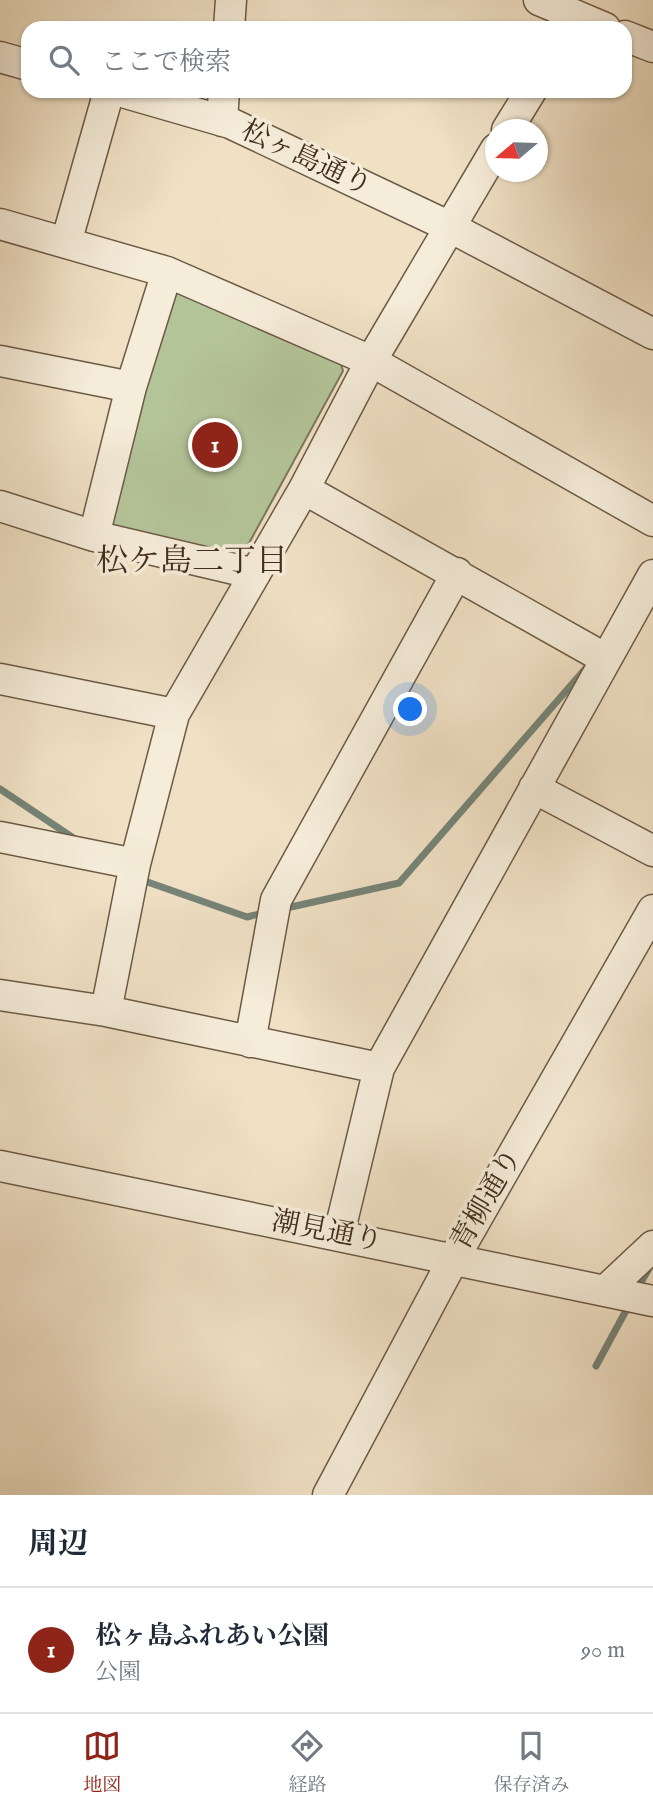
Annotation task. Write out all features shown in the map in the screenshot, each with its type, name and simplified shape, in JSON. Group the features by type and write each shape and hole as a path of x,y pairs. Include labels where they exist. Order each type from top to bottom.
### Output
{"street":[{"path":"230,21 231,0"},
{"path":"539,0 567,21"},
{"path":"632,39 653,47"},
{"path":"0,57 21,63"},
{"path":"66,243 107,98"},
{"name":"松ヶ島通り","path":"142,98 222,121 448,226 653,334"},
{"path":"222,121 224,98"},
{"path":"514,119 527,98"},
{"path":"106,1011 135,864 174,714 303,489 371,361 485,165"},
{"path":"0,224 167,272 371,361 653,521"},
{"path":"94,536 131,387 167,272"},
{"path":"0,361 131,387"},
{"path":"303,489 606,659"},
{"path":"0,506 94,536 255,574"},
{"path":"250,1042 276,900 457,573"},
{"path":"339,1234 379,1068 653,575"},
{"path":"0,679 174,714"},
{"path":"534,788 653,850"},
{"path":"0,836 135,864"},
{"name":"青柳通り","path":"328,1495 454,1258 653,910"},
{"path":"0,995 106,1011 379,1068"},
{"name":"潮見通り","path":"0,1166 653,1301"},
{"path":"605,1291 653,1246"}],"green space":[{"path":"177,287 340,361 343,371 248,545 235,556 112,530 109,519 168,293"}],"waterway":[{"path":"282,909 399,883 586,668"},
{"path":"0,789 78,841"},
{"path":"139,879 247,917 267,912"},
{"path":"636,1291 651,1265"},
{"path":"596,1366 629,1305"}],"place":[{"name":"松ヶ島ふれあい公園","path":"215,445"}],"district":[{"name":"松ケ島二丁目","path":"192,562"}]}
